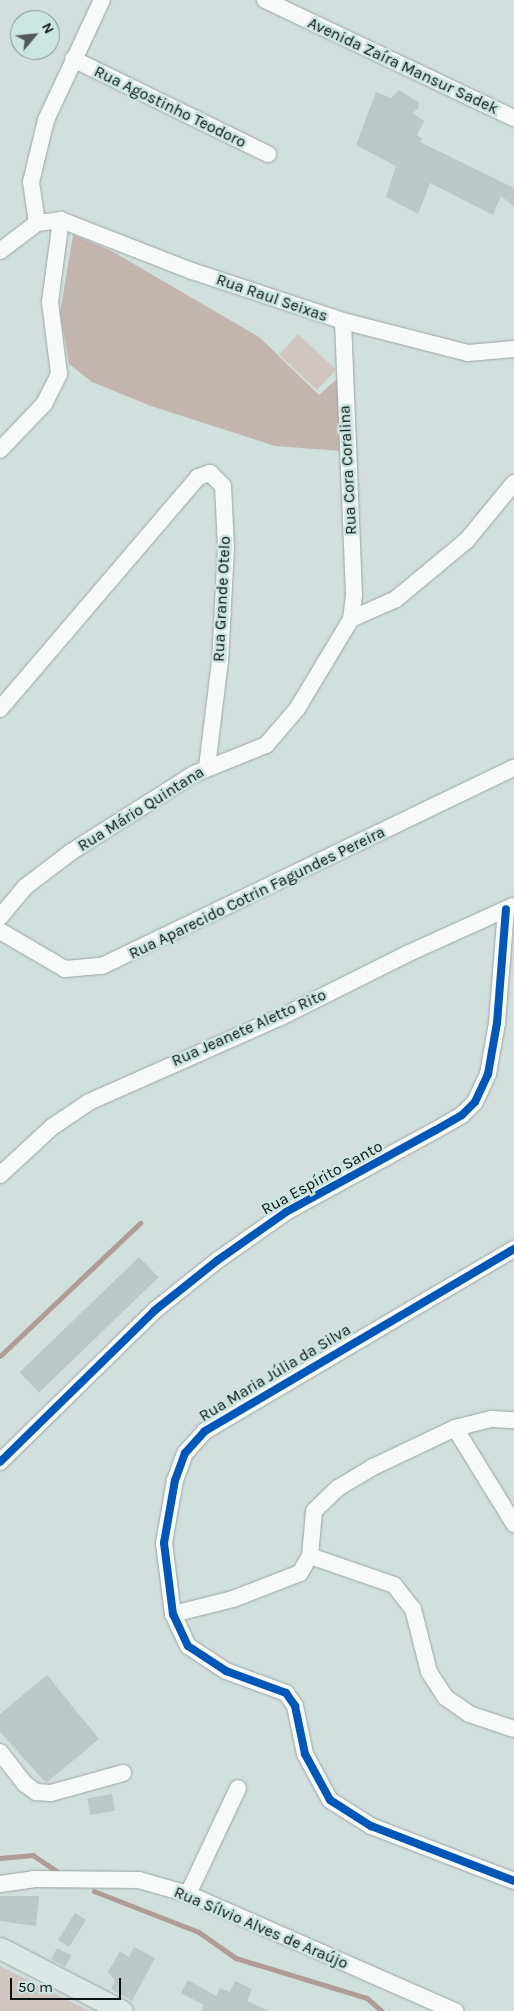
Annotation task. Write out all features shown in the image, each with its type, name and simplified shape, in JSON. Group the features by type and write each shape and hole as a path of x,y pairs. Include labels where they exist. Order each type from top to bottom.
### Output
{"main road":[{"path":"0,1948 122,2011"}],"street":[{"path":"0,252 37,222 31,182 46,120 102,0"},
{"name":"Avenida Zaíra Mansur Sadek","path":"265,0 514,118"},
{"name":"Rua Agostinho Teodoro","path":"73,59 268,154"},
{"path":"0,450 44,404 59,374 50,302 61,220"},
{"name":"Rua Raul Seixas","path":"37,222 61,220 192,271 343,322 468,353 514,349"},
{"name":"Rua Cora Coralina","path":"343,322 354,595 351,619"},
{"name":"Rua Grande Otelo","path":"0,709 198,477 210,474 223,486 226,547 220,661 207,767"},
{"path":"351,619 396,599 467,540 514,483"},
{"name":"Rua Mário Quintana","path":"0,917 42,872 207,767 258,751 278,735 351,619"},
{"name":"Rua Aparecido Cotrin Fagundes Pereira","path":"0,931 65,969 102,966 514,768"},
{"name":"Rua Jeanete Aletto Rito","path":"0,1175 52,1127 89,1102 280,1017 510,908"},
{"name":"Rua Espírito Santo","path":"0,1462 154,1311 218,1260 286,1212 462,1115 474,1102 488,1074 510,908"},
{"name":"Rua Maria Júlia da Silva","path":"514,1249 243,1406 193,1441 168,1505 164,1543 173,1614 188,1646 200,1657 226,1671 281,1689 291,1699 305,1754 330,1800 371,1826 514,1881"},
{"path":"173,1614 233,1599 300,1573 310,1556 314,1511 321,1502 383,1461 455,1428 492,1419 514,1420"},
{"path":"455,1428 514,1524"},
{"path":"310,1556 394,1585 413,1609 429,1672 445,1697 469,1714 514,1729"},
{"path":"0,1752 25,1784 36,1792 51,1793 123,1773"},
{"path":"188,1894 238,1788"},
{"name":"Rua Sílvio Alves de Araújo","path":"0,1884 34,1879 139,1880 188,1894 455,2011"}],"shaded area":[{"path":"73,235 110,250 259,337 319,395 339,377 342,451 275,446 151,406 92,382 69,364 60,313"},
{"path":"298,334 336,369 317,390 279,354"},
{"path":"0,1966 90,2011 0,2011"}],"building":[{"path":"399,90 418,102 419,107 413,113 424,121 417,135 422,139 420,142 514,188 514,207 501,196 493,215 430,183 418,214 386,197 396,166 356,145 376,92 391,98"},
{"path":"139,1257 158,1277 39,1392 20,1372"},
{"path":"47,1675 99,1739 46,1783 0,1732 0,1714"},
{"path":"112,1794 115,1811 90,1815 87,1798"},
{"path":"0,1896 39,1896 36,1926 0,1921"},
{"path":"75,1913 86,1920 69,1947 58,1940"},
{"path":"134,1947 155,1958 132,2001 111,1989 115,1981 108,1972 120,1951 129,1957"},
{"path":"57,1948 71,1955 65,1967 51,1960"},
{"path":"188,1980 216,1996 220,1988 230,1992 235,1981 252,1989 247,2001 269,2011 201,2011 204,2005 181,1993"}],"waterway":[{"path":"0,1356 140,1223"},
{"path":"0,1858 33,1855 60,1873"},
{"path":"94,1891 199,1932 236,1958 367,1998 382,2011"}],"cycle path":[{"path":"0,1462 154,1311 218,1260 286,1212 462,1115 475,1102 488,1074 497,1023 506,909"},
{"path":"514,1249 205,1431 185,1453 175,1480 164,1543 173,1614 188,1646 226,1671 286,1693 295,1706 305,1754 330,1800 371,1826 514,1881"}]}
